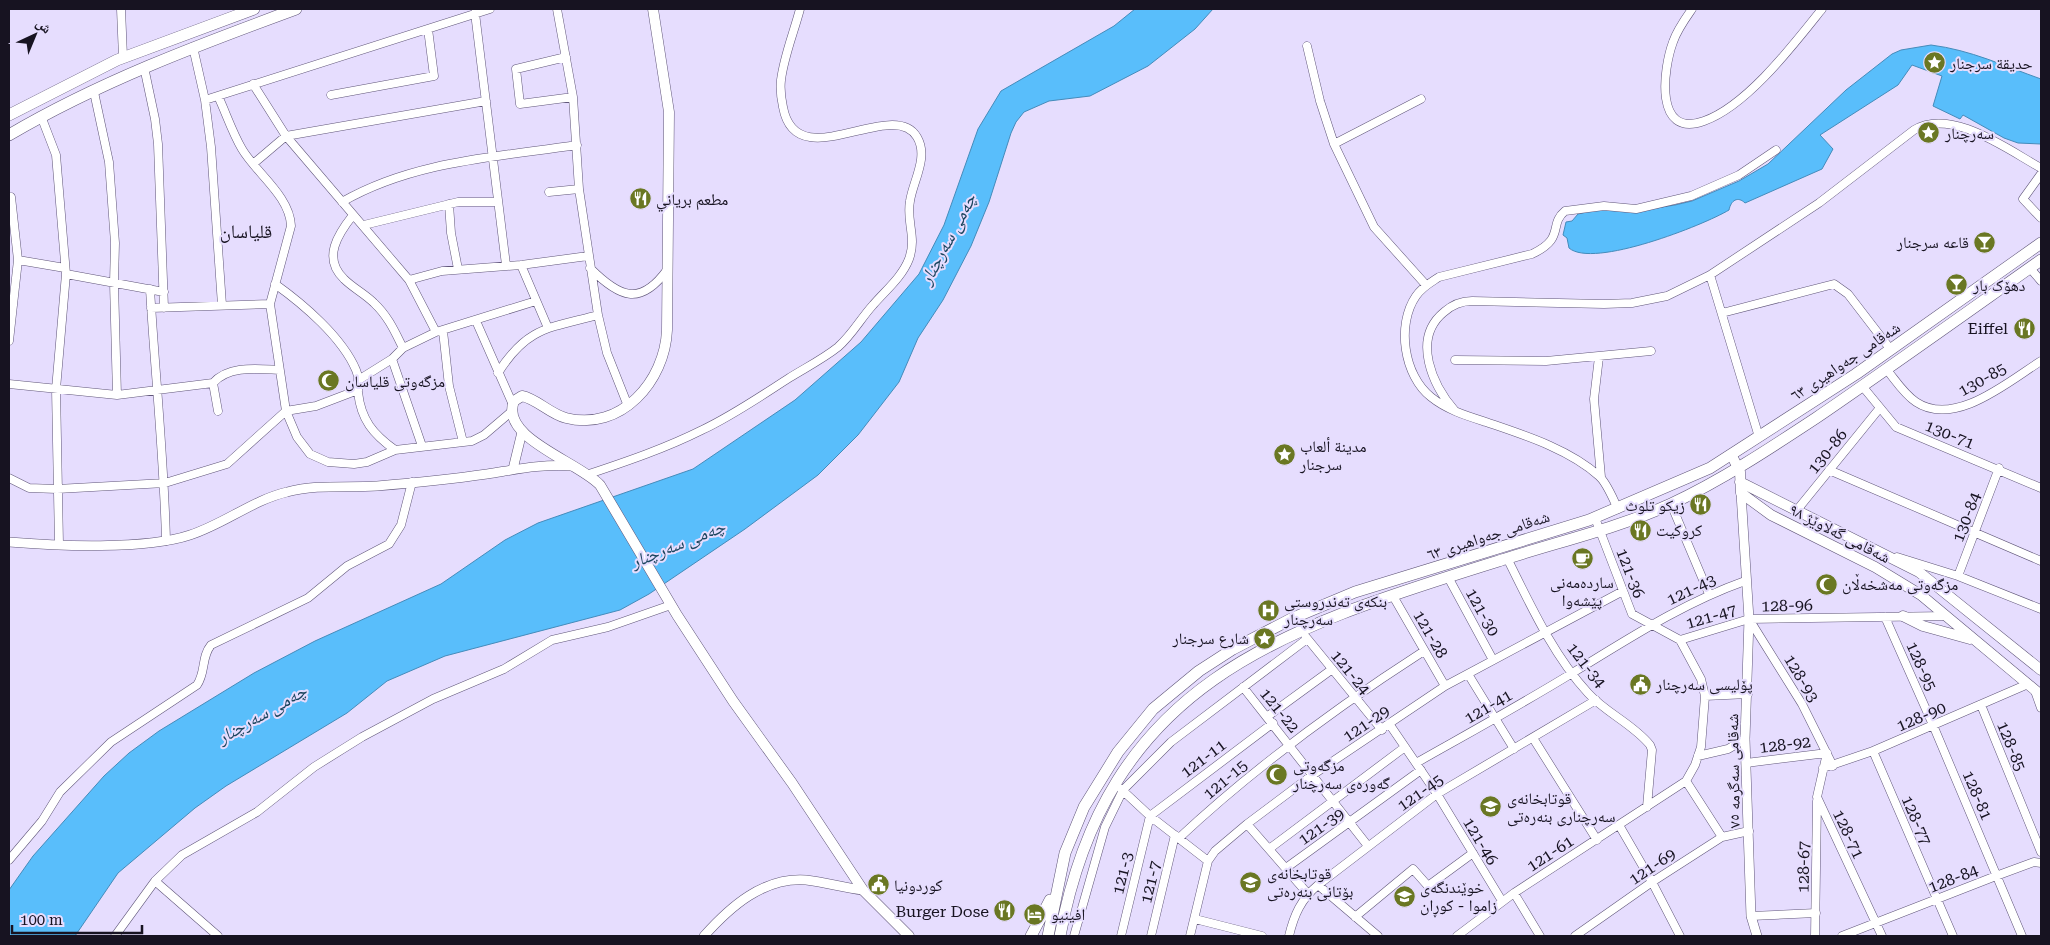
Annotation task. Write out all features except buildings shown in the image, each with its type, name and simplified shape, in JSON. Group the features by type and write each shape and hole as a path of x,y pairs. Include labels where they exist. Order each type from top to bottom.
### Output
{"main road":[{"path":"9,115 84,75 123,57 254,9"},
{"path":"9,134 41,116 144,67 193,46 296,9"},
{"path":"653,9 669,112 668,330 664,355 651,382 628,406 610,416 582,420 556,414 524,396 516,398 512,408 522,432 537,445 589,474 602,488 670,603 732,701 792,783 863,890 909,936"},
{"name":"شەقامی جەواهیری ٦٣","path":"1048,936 1065,853 1084,807 1118,752 1153,709 1199,671 1233,649 1293,618 1355,592 1595,518 1680,483 1732,456 1891,350 2041,243"},
{"name":"شەقامی جەواهیری ٦٣","path":"1060,936 1067,898 1083,848 1119,787 1139,747 1176,708 1209,682 1248,657 1393,596 1507,558 1600,531 1671,504 1738,468 1863,387 2041,260"},
{"name":"شەقامی سەگرمە ٧٥","path":"1732,456 1738,468 1741,487"},
{"name":"شەقامی گەلاوێژ ٩٨","path":"1741,487 1797,510 1888,554 1919,572 2041,670"},
{"name":"شەقامی گەلاوێژ ٩٨","path":"1741,487 1776,518 1834,545 1899,580 1946,616 2035,690"},
{"path":"1834,545 1840,531"},
{"path":"1946,616 1958,603"},
{"path":"1903,616 1923,626 1978,643"},
{"path":"1031,936 1056,890"}],"street":[{"path":"121,9 123,57"},
{"path":"461,9 463,17"},
{"path":"205,100 490,9"},
{"path":"557,9 573,97 579,189 598,315 607,353 628,406"},
{"path":"589,474 647,455 704,430 825,356 849,335 899,276 908,259 913,236 909,212 910,202 921,161 920,145 915,134 906,127 890,126 815,138 800,135 786,120 782,101 781,80 800,9"},
{"path":"1692,9 1683,21 1673,42 1665,91 1667,105 1671,114 1678,121 1687,124 1706,121 1720,114 1755,85 1822,9"},
{"path":"475,13 506,266"},
{"path":"332,95 434,76 428,29"},
{"path":"193,46 205,100 211,147 222,305"},
{"path":"1308,46 1320,101 1334,144 1374,227 1426,285"},
{"path":"566,57 516,69 520,104 573,97"},
{"path":"144,67 155,119 158,144 164,308"},
{"path":"253,84 286,136 353,215 364,225 409,280 439,331 449,386 463,442"},
{"path":"94,92 109,162 115,242 114,283 117,395"},
{"path":"218,96 235,136 253,164 282,201 291,219 270,304 286,411 297,437 310,454 317,459 354,464 396,450 463,442 478,438 512,408 476,321"},
{"path":"1334,144 1421,100"},
{"path":"253,164 286,136 486,101"},
{"path":"41,116 56,155 65,271 56,389 59,544"},
{"path":"1455,412 1438,389 1427,352 1432,326 1437,318 1450,307 1472,301 1632,303 1666,296 1710,275 1819,203 1923,125 1943,122 1962,125 2041,168"},
{"path":"342,202 364,189 413,171 577,145"},
{"path":"1601,477 1574,459 1519,434 1455,412 1441,405 1424,391 1413,373 1408,357 1406,327 1415,297 1426,285 1451,273 1532,254 1546,247 1554,236 1562,212 1604,206 1636,209 1691,196 1739,175 1776,150"},
{"path":"2041,174 2023,199 2041,218"},
{"path":"549,192 579,189"},
{"path":"9,199 11,197 18,260 9,341"},
{"path":"364,225 449,204 498,202"},
{"path":"449,204 451,233 458,269"},
{"path":"353,215 336,238 333,251 334,261 343,278 384,313 403,348"},
{"path":"409,280 442,270 506,266 588,256"},
{"path":"18,260 114,283 164,292"},
{"path":"521,264 548,328"},
{"path":"590,268 606,284 628,294 643,293 652,289 668,269"},
{"path":"2030,268 2041,281"},
{"path":"1710,275 1759,437"},
{"path":"275,284 312,312 344,350 360,379 358,390 362,413 370,430 396,450"},
{"path":"1722,313 1834,284 1848,294 1891,350"},
{"path":"150,289 156,391 165,483 166,541"},
{"path":"360,379 392,359 403,348 439,331 536,301"},
{"path":"151,308 270,304"},
{"path":"498,373 520,343 548,328 598,315"},
{"path":"1455,360 1546,361 1651,351"},
{"path":"1599,357 1594,399 1601,477 1618,509"},
{"path":"392,359 422,446"},
{"name":"130-85","path":"1887,370 1915,401 1925,407 1952,409 1976,401 2041,361"},
{"path":"9,384 82,393 117,395 214,384 222,375 241,370 279,370"},
{"path":"214,384 218,411"},
{"name":"130-71","path":"1863,387 1879,409 1896,426 1932,443 2041,485"},
{"path":"9,477 29,488 57,490 165,483 227,464 286,411 316,406 358,390"},
{"name":"130-86","path":"1797,510 1879,409"},
{"path":"513,469 522,432"},
{"path":"9,542 128,544 166,541 199,532 270,497 289,491 319,487 378,486 485,474 541,465 576,466"},
{"name":"130-84","path":"1958,576 1999,468"},
{"path":"1829,470 2041,560"},
{"path":"9,860 42,821 60,792 111,742 197,684 202,676 204,655 211,645 308,598 347,566 390,544 401,525 412,482"},
{"name":"شەقامی سەگرمە ٧٥","path":"1741,487 1745,581 1749,620 1745,740 1750,916 1757,936"},
{"path":"1671,504 1709,594"},
{"name":"121-36","path":"1595,518 1632,614 1680,640"},
{"path":"1888,554 1958,576 2041,609"},
{"name":"121-34","path":"1507,558 1544,632 1588,694 1626,722 1650,745 1652,750 1647,807"},
{"name":"121-30","path":"1448,577 1493,660"},
{"name":"121-43","path":"1573,673 1650,624 1709,594 1745,581"},
{"name":"121-29","path":"1190,936 1208,861 1215,851 1247,824 1311,776 1445,686 1544,632 1623,592"},
{"name":"121-28","path":"1393,596 1445,686"},
{"path":"115,936 155,881 182,855 250,816 314,767 370,733 433,699 504,669 552,640 608,627 670,603"},
{"name":"128-96","path":"1749,620 1946,616"},
{"name":"128-95","path":"1885,617 1934,726"},
{"name":"121-47","path":"1680,640 1749,620"},
{"name":"128-93","path":"1749,620 1802,704 1833,766"},
{"path":"1074,936 1105,827 1119,787 1171,742 1243,687 1304,635"},
{"name":"121-24","path":"1304,635 1382,730"},
{"path":"1680,640 1694,663 1705,696 1698,756 1686,781 1722,837"},
{"name":"121-15","path":"1177,836 1227,793 1353,697 1424,651"},
{"name":"121-11","path":"1150,816 1331,670"},
{"name":"121-41","path":"1418,766 1494,718 1573,673"},
{"path":"1468,674 1514,749"},
{"name":"121-22","path":"1243,687 1291,745 1311,776 1368,846"},
{"path":"2035,690 2041,708"},
{"name":"128-90","path":"1823,768 1873,751 1981,706 2035,690"},
{"path":"1705,696 1748,694"},
{"name":"121-45","path":"1288,936 1298,908 1308,894 1368,846 1437,794 1596,700"},
{"name":"128-85","path":"1981,706 2041,852"},
{"name":"121-46","path":"1390,724 1437,794 1502,901"},
{"name":"128-81","path":"1934,726 2022,936"},
{"path":"1533,738 1596,840"},
{"path":"1698,756 1728,749 1745,740"},
{"path":"1269,849 1404,746"},
{"name":"128-77","path":"1873,751 1953,936"},
{"name":"128-92","path":"1746,763 1827,753"},
{"name":"128-71","path":"1827,753 1817,797 1882,936"},
{"name":"121-39","path":"1286,868 1350,823 1418,766"},
{"name":"121-61","path":"1457,936 1502,901 1686,781"},
{"path":"1119,787 1150,816 1208,861"},
{"name":"128-67","path":"1815,936 1817,797"},
{"name":"121-3","path":"1121,936 1150,816"},
{"path":"1247,824 1308,894"},
{"path":"1619,825 1680,936"},
{"name":"121-69","path":"1575,936 1652,882 1722,837 1749,831"},
{"name":"121-7","path":"1151,936 1177,836"},
{"path":"1354,917 1413,869 1428,886 1472,853"},
{"name":"128-84","path":"1844,936 1996,876 2034,862 2041,863"},
{"path":"704,936 737,904 758,891 778,884 805,880 863,890"},
{"path":"155,881 218,936"},
{"path":"1318,885 1378,936"},
{"path":"1514,893 1540,936"},
{"path":"1750,916 1816,913"},
{"path":"1194,919 1249,935 1262,936"},
{"path":"1223,936 1225,927"}],"water":[{"name":"چەمی سەرچنار","path":"1135,9 1213,9 1195,29 1148,66 1090,96 1049,101 1024,112 1016,122 1011,133 989,202 971,246 943,300 918,338 899,382 858,435 818,475 745,529 649,594 620,610 445,656 387,681 347,713 226,786 195,808 118,873 75,936 9,936 9,890 33,856 104,776 129,753 159,731 254,673 315,641 441,584 505,540 538,523 693,469 795,400 861,342 919,274 944,225 978,129 1001,91 1114,26"},
{"path":"1931,45 1974,55 2041,79 2041,144 2018,143 2004,138 1963,115 1960,119 1933,106 1942,76 1912,65 1898,85 1820,135 1833,149 1822,169 1745,203 1735,200 1729,210 1716,217 1649,242 1601,253 1582,253 1569,248 1567,238 1563,235 1566,222 1572,221 1578,214 1598,209 1638,211 1675,205 1692,201 1739,181 1768,164 1846,90 1892,54 1901,50"}],"place":[{"name":"حديقة سرجنار","path":"1934,63"},
{"name":"سەرچنار","path":"1929,133"},
{"name":"مطعم برياني","path":"640,199"},
{"name":"قاعه سرجنار","path":"1985,242"},
{"name":"دهۆک بار","path":"1957,285"},
{"name":"Eiffel","path":"2024,328"},
{"name":"مزگەوتی قلیاسان","path":"329,381"},
{"name":"مدينة ألعاب سرجنار","path":"1284,455"},
{"name":"زيكو تلوث","path":"1701,505"},
{"name":"كروكيت","path":"1640,530"},
{"name":"ساردەمەنی پێشەوا","path":"1582,558"},
{"name":"مزگەوتی مەشخەڵان","path":"1826,584"},
{"name":"بنکەی تەندروستی سەرچنار","path":"1268,610"},
{"name":"شارع سرجنار","path":"1265,638"},
{"name":"پۆلیسی سەرچنار","path":"1640,684"},
{"name":"مزگەوتی گەورەی سەرچنار","path":"1277,774"},
{"name":"قوتابخانەی سەرچناری بنەرەتی","path":"1491,807"},
{"name":"قوتابخانەی بۆتانی بنەرەتی","path":"1251,882"},
{"name":"كوردونيا","path":"878,885"},
{"name":"خوێندنگەی زاموا - کوڕان","path":"1404,896"},
{"name":"Burger Dose","path":"1005,911"},
{"name":"افينيو","path":"1035,914"}],"district":[{"name":"قلياسان","path":"246,231"}]}
